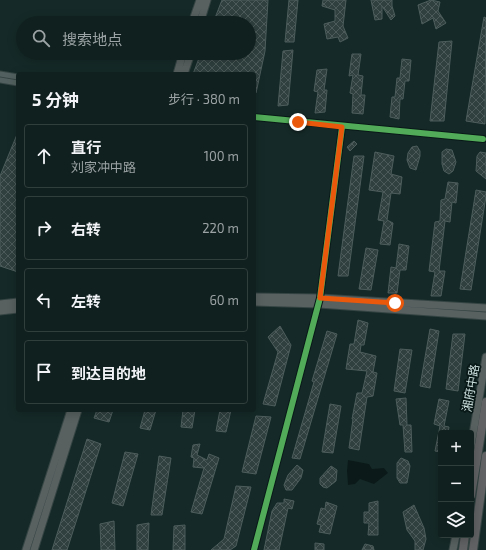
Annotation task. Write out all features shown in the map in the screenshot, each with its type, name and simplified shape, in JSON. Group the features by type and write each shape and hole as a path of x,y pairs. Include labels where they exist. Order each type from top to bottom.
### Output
{"highway":[{"path":"474,474 486,402"},
{"path":"473,550 486,456"},
{"path":"463,550 465,538"}],"main road":[{"path":"194,16 200,0"},
{"path":"202,16 207,0"},
{"path":"178,72 181,60"},
{"path":"185,72 189,60"},
{"path":"256,296 486,316"},
{"path":"256,302 319,301 486,308"},
{"path":"0,304 16,302"},
{"path":"0,311 16,309"},
{"name":"湘府中路","path":"474,430 486,357"},
{"path":"26,550 70,412"},
{"path":"34,550 77,412"},
{"path":"453,550 455,538"}],"street":[{"path":"0,74 16,78"},
{"path":"0,80 16,83"},
{"path":"256,117 342,127 485,139"},
{"path":"254,550 319,301 342,127"}],"shaded area":[{"path":"348,460 369,464 372,469 384,468 388,473 374,484 360,479 355,484 348,485"}],"building":[{"path":"222,0 268,0 265,51 256,93 256,72 194,72 198,60 256,60 256,16 216,16"},
{"path":"289,0 298,0 294,42 285,42"},
{"path":"323,0 346,0 343,26 348,38 340,42 338,37 327,39 324,24 335,21 335,10 322,6"},
{"path":"371,0 392,0 395,16 391,20 382,6 382,19 375,20"},
{"path":"431,0 440,2 438,11 446,23 436,29 433,18 422,24 418,5"},
{"path":"484,17 486,18 485,124 466,121"},
{"path":"452,41 444,121 430,121 439,42"},
{"path":"293,50 288,105 278,106 283,51"},
{"path":"352,54 361,54 358,75 363,76 361,95 365,95 363,114 352,113 353,94 350,93 353,75 349,76"},
{"path":"402,59 411,60 409,81 405,81 403,99 400,99 399,119 390,117 392,97 395,97 397,78 400,78"},
{"path":"327,69 324,90 327,90 325,112 315,113 318,92 314,91 317,70"},
{"path":"16,137 16,271 0,266 0,176"},
{"path":"354,141 357,144 350,151 347,147"},
{"path":"417,146 420,151 420,156 416,170 410,168 407,160 408,153 412,147"},
{"path":"446,149 452,150 456,162 453,171 449,174 444,171 442,164 442,152"},
{"path":"375,152 394,156 391,174 402,177 400,194 391,193 387,220 393,223 390,245 380,244 384,221 378,220 383,192 369,190"},
{"path":"480,152 486,153 486,179 476,171 477,156"},
{"path":"354,156 364,156 348,276 338,276"},
{"path":"448,182 458,183 456,203 452,202 450,222 445,221 439,271 445,271 441,296 431,296 435,272 429,271 435,222 440,221 441,200 445,199"},
{"path":"476,190 486,192 486,196 471,290 460,289"},
{"path":"399,244 409,246 406,270 400,270 397,293 388,293 391,267 396,268"},
{"path":"366,248 378,250 371,290 359,289"},
{"path":"358,320 368,323 364,345 361,345 360,352 376,356 373,372 377,373 373,396 367,397 359,450 349,448 352,419 357,393 362,393 367,371 346,369 350,344 354,344"},
{"path":"280,326 291,345 275,406 263,404 278,352 268,337"},
{"path":"430,329 439,331 430,388 420,386"},
{"path":"327,331 337,334 300,459 292,458 314,382 312,381"},
{"path":"453,334 465,334 458,391 446,389"},
{"path":"400,349 412,350 405,393 394,391"},
{"path":"406,398 407,425 411,425 412,452 405,452 403,425 400,425 396,399"},
{"path":"439,399 449,401 444,426 449,427 448,430 439,430 440,426 434,424"},
{"path":"330,404 341,406 333,453 322,452"},
{"path":"96,412 112,412 109,422 94,418"},
{"path":"144,412 155,412 150,430 140,428"},
{"path":"183,412 195,412 192,428 181,427"},
{"path":"220,412 231,412 226,432 216,431"},
{"path":"256,416 271,417 256,474 242,472"},
{"path":"438,436 438,452 435,451"},
{"path":"87,439 101,444 67,550 52,550"},
{"path":"200,444 197,455 207,460 209,454 219,458 202,514 191,512 204,468 193,467 194,458 191,457 193,445"},
{"path":"125,452 138,454 123,506 112,503"},
{"path":"159,456 171,458 162,515 151,515"},
{"path":"401,458 408,461 410,466 407,483 400,483 397,478 397,463"},
{"path":"297,465 303,470 301,478 292,490 286,490 284,485 288,475"},
{"path":"331,466 337,470 336,481 327,488 323,487 320,484 320,478"},
{"path":"236,486 251,487 236,546 230,550 211,550 224,539"},
{"path":"284,499 294,501 292,509 288,508 279,550 264,550 272,511 277,503 284,503"},
{"path":"378,501 378,535 368,535 369,523 364,523 364,512 369,512 369,503"},
{"path":"326,502 337,506 330,534 319,532 321,525 317,524 321,508 325,509"},
{"path":"414,505 424,528 426,539 423,550 415,550 415,541 407,530 403,512"},
{"path":"114,521 115,550 101,550 100,524"},
{"path":"149,523 148,550 137,550 137,525"},
{"path":"185,525 185,550 173,550 174,526"},
{"path":"315,543 324,544 324,550 315,550"},
{"path":"365,544 373,546 374,550 362,550"}],"cycle path":[{"path":"256,117 483,139"},
{"path":"254,550 320,298 342,127"}],"route":[{"path":"298,122 342,127 320,298 395,303"}]}
